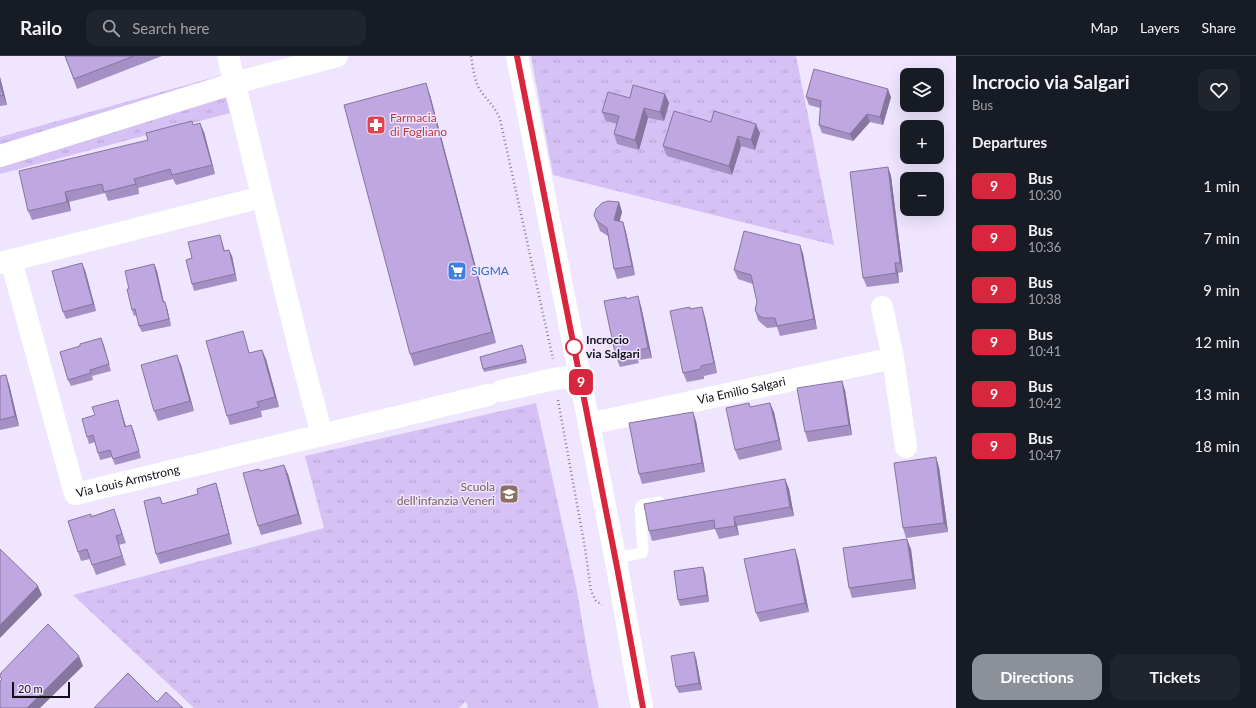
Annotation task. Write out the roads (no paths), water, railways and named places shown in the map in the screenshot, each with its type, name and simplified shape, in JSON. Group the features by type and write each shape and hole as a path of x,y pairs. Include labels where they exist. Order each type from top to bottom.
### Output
{"street":[{"path":"228,56 322,435"},
{"path":"0,156 235,83 337,56"},
{"path":"517,56 616,558 642,708"},
{"name":"Via Louis Armstrong","path":"262,197 6,262 75,494 494,393 554,379 580,376"},
{"path":"882,307 893,358 906,447"},
{"name":"Via Emilio Salgari","path":"589,424 893,358"}],"lane":[{"path":"616,558 642,553 640,509 642,505 672,499"}],"place":[{"name":"Farmacia di Fogliano","path":"376,125"},
{"name":"SIGMA","path":"457,271"},
{"name":"Incrocio via Salgari","path":"574,347"},
{"name":"Scuola dell'infanzia Veneri","path":"509,494"}]}
